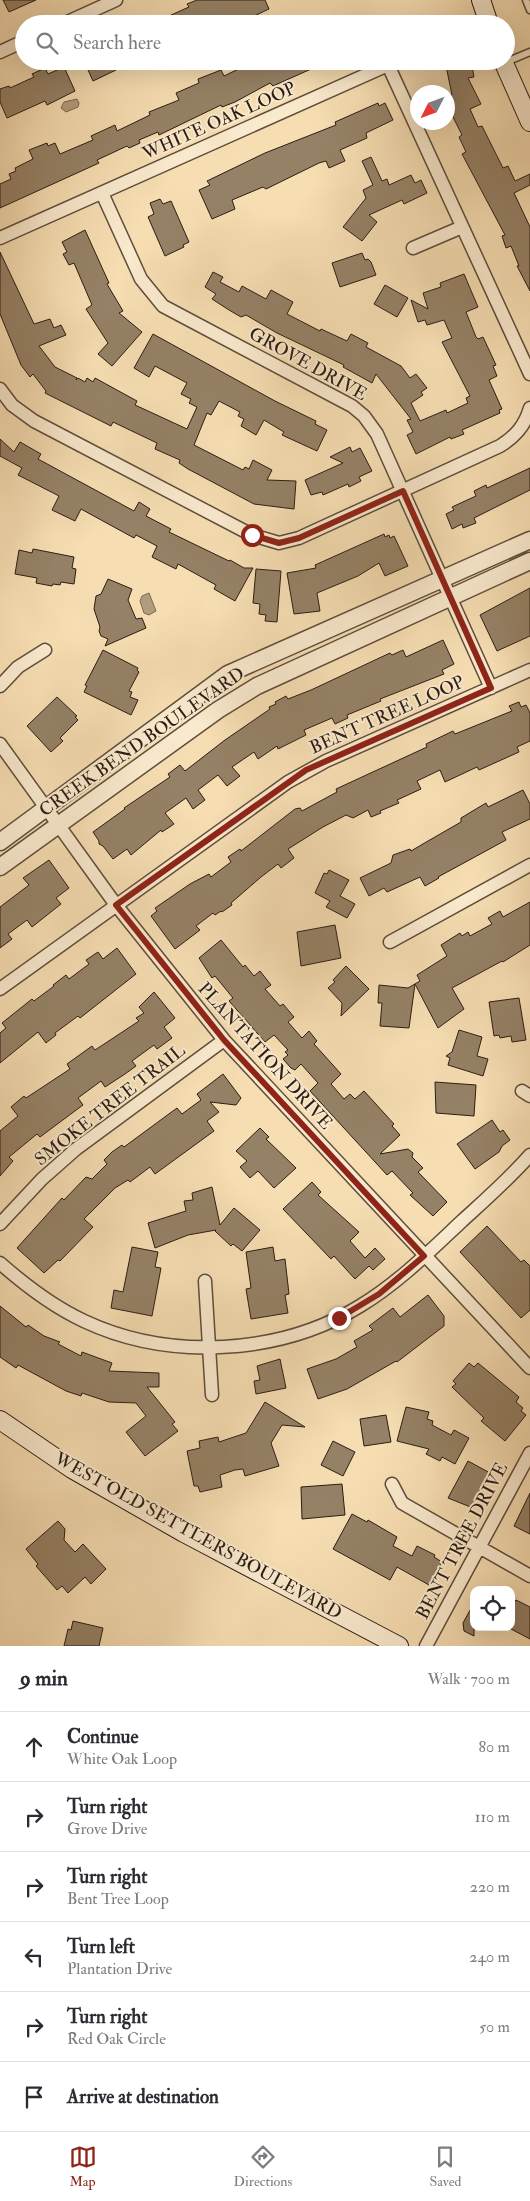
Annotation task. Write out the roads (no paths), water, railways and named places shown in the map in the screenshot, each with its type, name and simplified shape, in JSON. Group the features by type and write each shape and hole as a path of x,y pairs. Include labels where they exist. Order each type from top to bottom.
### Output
{"main road":[{"path":"481,0 485,15"},
{"path":"507,70 530,122"},
{"name":"WEST OLD SETTLERS BOULEVARD","path":"0,1420 72,1469 176,1528 399,1646"}],"street":[{"path":"83,15 116,0"},
{"path":"0,52 15,45"},
{"name":"WHITE OAK LOOP","path":"0,238 377,70"},
{"name":"WHITE OAK LOOP","path":"390,70 530,374"},
{"name":"GROVE DRIVE","path":"102,193 141,279 151,294 163,306 352,406 364,416 377,434 491,688"},
{"path":"413,248 462,227"},
{"path":"0,389 12,405 34,421 258,538 279,543 299,538 506,442 526,421 530,408"},
{"name":"CREEK BEND BOULEVARD","path":"0,842 228,674 530,540"},
{"name":"CREEK BEND BOULEVARD","path":"0,867 218,710 257,686 530,561"},
{"path":"0,686 18,667 45,650"},
{"name":"BENT TREE LOOP","path":"0,989 306,770 530,670"},
{"name":"PLANTATION DRIVE","path":"0,744 116,905 224,1040 530,1368"},
{"path":"390,942 530,865"},
{"name":"SMOKE TREE TRAIL","path":"0,1224 42,1179 76,1149 224,1040"},
{"path":"0,1263 44,1299 104,1329 145,1341 208,1348 264,1342 318,1327 366,1302 424,1256 530,1156"},
{"path":"204,1281 212,1395"},
{"name":"BENT TREE DRIVE","path":"426,1646 530,1453"},
{"path":"392,1484 402,1503 530,1576"}],"lane":[{"path":"526,0 530,10"},
{"path":"515,58 530,52"}]}
